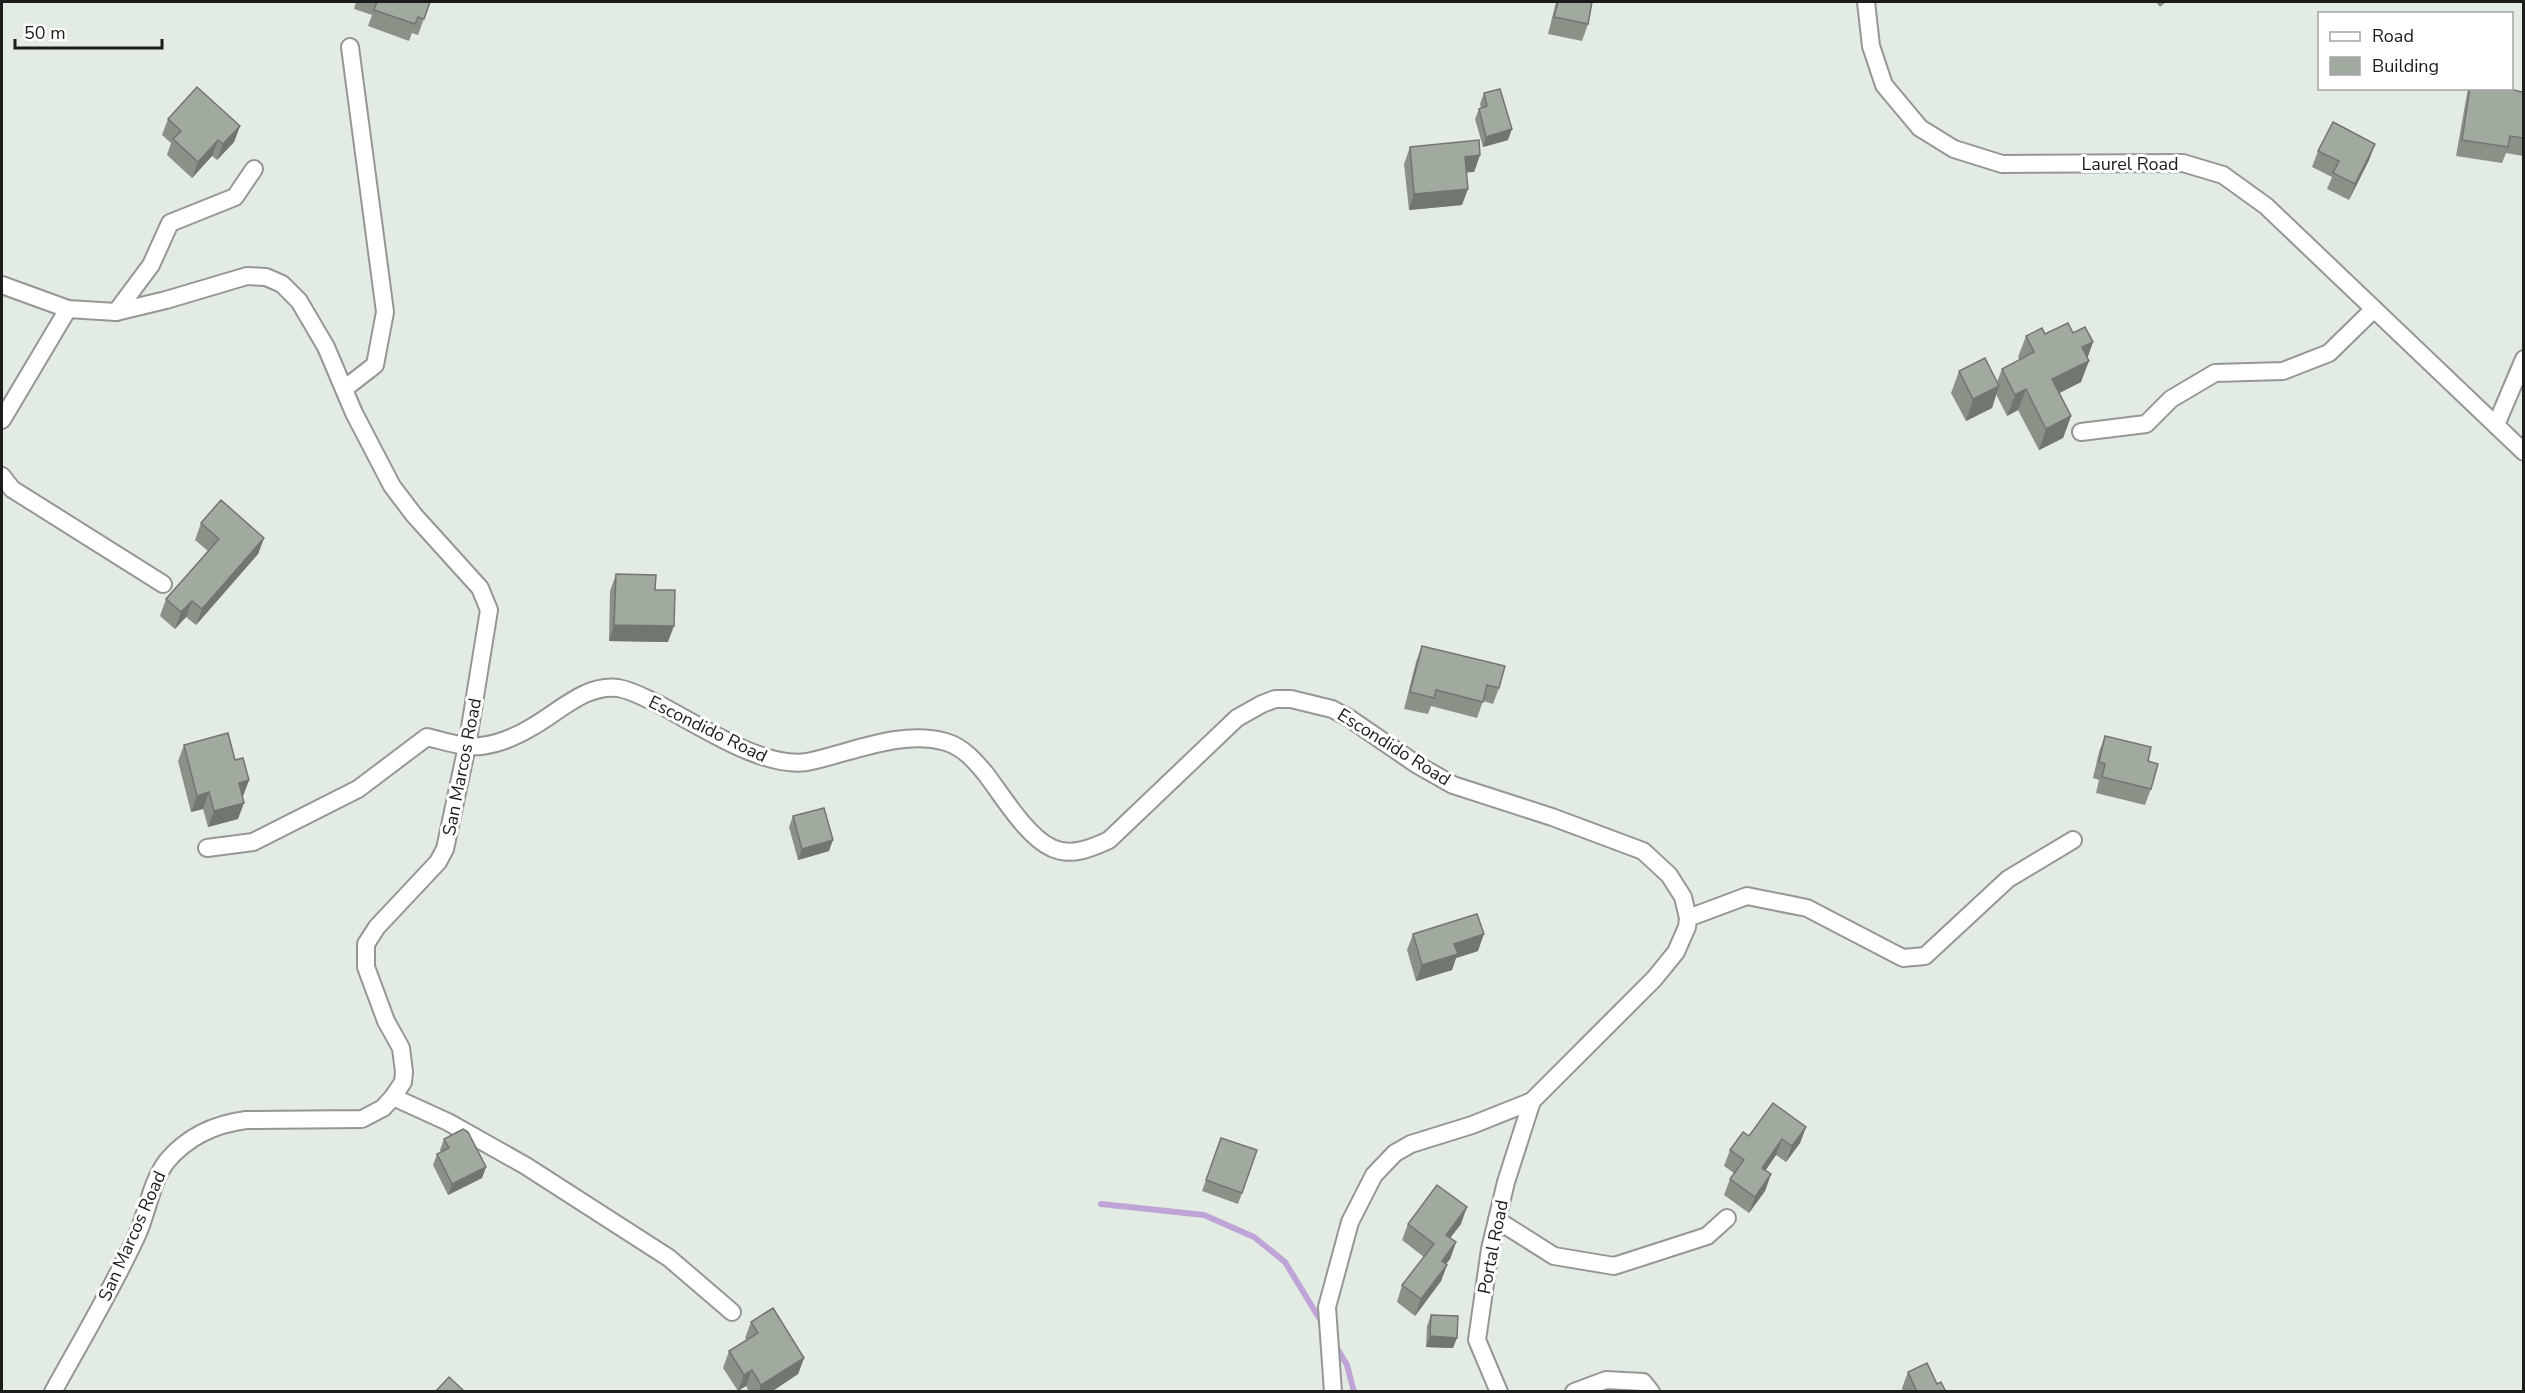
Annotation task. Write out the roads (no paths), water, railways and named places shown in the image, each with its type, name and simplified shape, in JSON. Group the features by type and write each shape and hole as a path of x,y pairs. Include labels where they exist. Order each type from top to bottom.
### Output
{"street":[{"name":"Laurel Road","path":"1866,2 1871,46 1884,85 1920,128 1954,149 2002,164 2183,163 2223,176 2266,206 2523,452"},
{"path":"344,389 375,364 385,312 350,47"},
{"path":"116,312 151,265 170,223 235,197 254,169"},
{"name":"San Marcos Road","path":"2,285 68,309 116,312 247,276 266,278 282,284 299,301 326,346 344,389 392,486 414,515 480,588 489,610 468,746 445,849 438,862 377,927 366,944 366,967 386,1021 401,1048 403,1082 383,1108 362,1119 227,1122 199,1133 182,1145 159,1173 139,1231 126,1258 53,1392"},
{"path":"2,420 68,309"},
{"path":"2081,432 2146,424 2171,399 2215,373 2283,370 2329,353 2374,309"},
{"path":"2496,425 2523,359"},
{"path":"2,476 12,489 163,585"},
{"name":"Escondido Road","path":"207,848 254,842 358,789 427,737 468,746 499,742 533,727 585,694 601,689 617,688 644,697 728,741 776,762 793,764 900,740 932,740 947,743 959,748 977,763 1042,842 1053,849 1075,851 1102,843 1123,829 1243,714 1275,699 1291,699 1332,709 1416,764 1453,784 1552,817 1643,851 1677,887 1683,897 1688,918"},
{"path":"1334,1392 1327,1308 1350,1222 1374,1175 1395,1153 1412,1144 1472,1125 1532,1101 1654,979 1676,952 1687,927 1688,918 1747,896 1807,908 1903,958 1925,957 2008,879 2073,840"},
{"path":"393,1097 448,1122 526,1166 669,1258 732,1312"},
{"name":"Portal Road","path":"1499,1392 1477,1340 1490,1249 1506,1182 1532,1101"},
{"path":"1497,1220 1554,1256 1614,1266 1707,1236 1727,1218"},
{"path":"1574,1392 1606,1380 1643,1382 1651,1392"}],"waterway":[{"path":"1101,1204 1204,1215 1254,1237 1285,1262 1324,1326"},
{"path":"1335,1345 1347,1365 1354,1392"}]}
